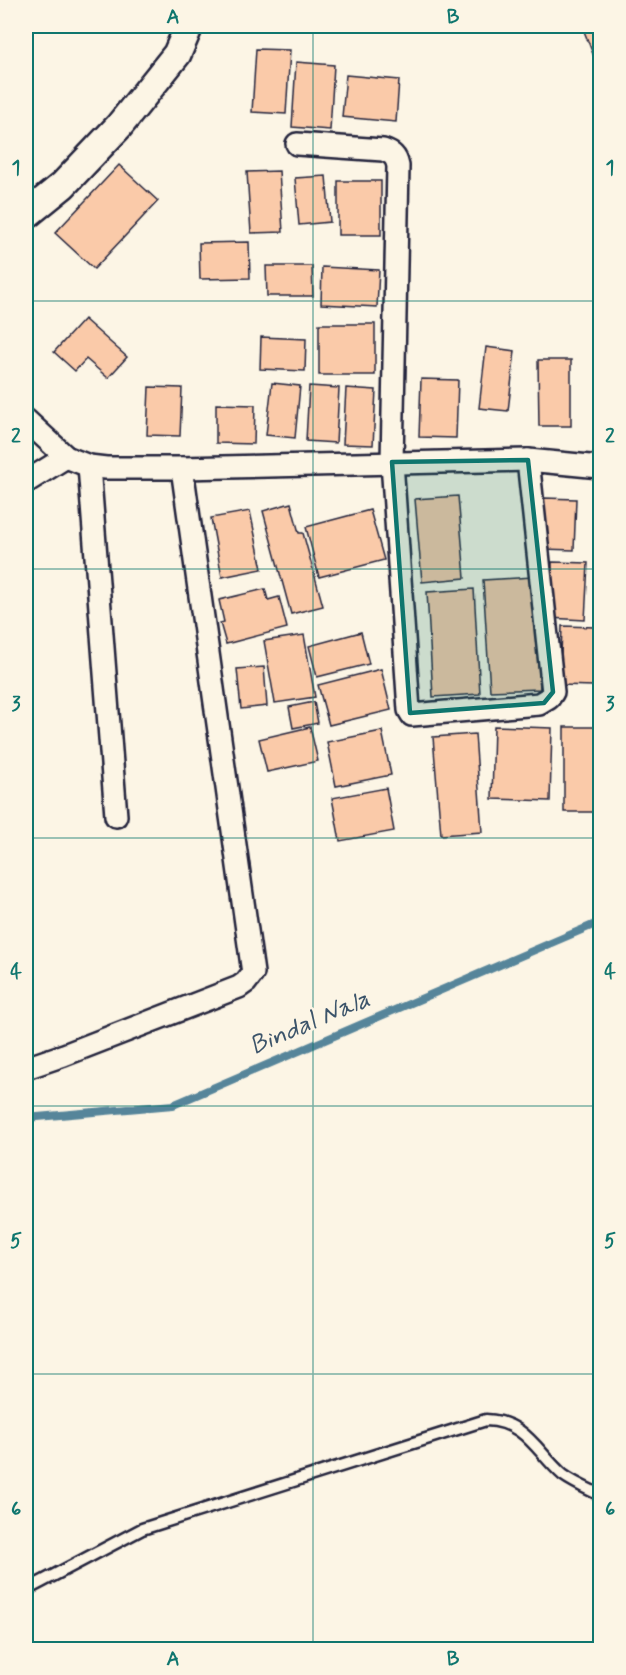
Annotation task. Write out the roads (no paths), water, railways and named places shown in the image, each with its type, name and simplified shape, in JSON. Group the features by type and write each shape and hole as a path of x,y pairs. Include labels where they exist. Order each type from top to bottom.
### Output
{"street":[{"path":"26,215 63,185 119,126 177,54 189,26"},
{"path":"297,144 383,150 391,152 398,166 392,462 409,710 412,715 539,704 549,698 553,692 528,460"},
{"path":"26,420 66,457 89,466 182,468 528,460 600,466"},
{"path":"26,482 66,457"},
{"path":"89,466 116,816"},
{"path":"26,1068 145,1025 239,987 253,973 182,468"}],"lane":[{"path":"26,1590 142,1529 486,1420 502,1420 519,1429 565,1476 600,1495"}],"waterway":[{"name":"Bindal Nala","path":"26,1118 173,1105 600,922"}]}
